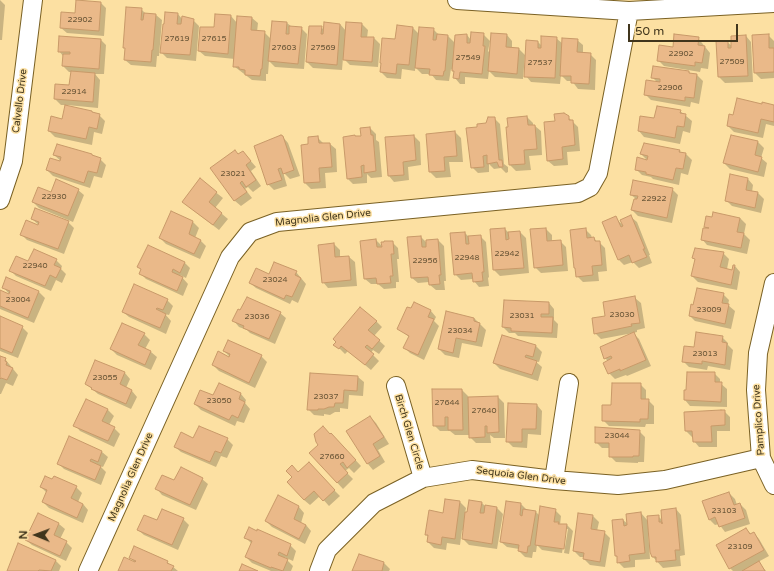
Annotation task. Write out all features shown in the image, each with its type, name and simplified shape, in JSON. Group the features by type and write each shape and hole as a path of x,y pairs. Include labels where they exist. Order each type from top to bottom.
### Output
{"street":[{"name":"Calvello Drive","path":"0,200 33,0"},
{"path":"457,0 629,11 774,3"},
{"name":"Magnolia Glen Drive","path":"88,571 230,257 250,232 277,222 578,193 590,187 598,173 629,11"},
{"name":"Pamplico Drive","path":"774,283 758,353 756,390 761,458 774,485"},
{"path":"554,480 570,383"},
{"name":"Birch Glen Circle","path":"396,386 423,478"},
{"name":"Sequoia Glen Drive","path":"319,571 327,550 374,503 423,478 472,470 554,480 618,485 666,480 761,458"}],"building":[{"path":"76,0 101,2 99,31 60,28 61,12 75,13"},
{"path":"126,7 142,8 141,20 143,20 144,13 156,14 151,62 124,60 125,48 123,48"},
{"path":"165,12 178,13 177,24 181,24 182,16 194,19 190,55 160,53"},
{"path":"215,14 231,15 228,54 198,51 200,27 214,27"},
{"path":"237,16 252,17 251,30 265,31 262,69 260,76 245,75 245,70 239,69 239,67 233,67"},
{"path":"272,21 287,22 286,34 289,34 289,26 302,27 298,64 268,61"},
{"path":"324,22 340,24 337,65 306,62 309,26 322,26 321,34 323,34"},
{"path":"346,22 362,23 361,37 374,37 372,62 343,60"},
{"path":"397,25 413,27 409,65 397,64 396,74 380,72 382,38 395,39"},
{"path":"419,27 434,28 433,40 436,40 437,34 448,35 445,71 443,76 429,75 430,69 415,68"},
{"path":"471,32 484,33 483,46 485,46 482,74 460,72 459,79 453,78 454,71 452,71 455,35 467,34 467,43 470,43"},
{"path":"491,33 507,34 506,47 519,48 517,74 488,71"},
{"path":"674,34 699,37 698,45 705,46 702,63 695,62 695,66 657,61 659,45 673,47"},
{"path":"769,34 769,48 774,48 774,72 754,73 752,35"},
{"path":"746,35 748,76 718,77 716,41 728,41 728,48 731,48 731,36"},
{"path":"59,36 101,39 99,69 62,66 63,54 70,54 70,52 58,52"},
{"path":"541,36 557,37 555,78 524,77 526,40 538,41 538,48 541,48"},
{"path":"562,38 578,39 577,52 591,53 589,84 571,83 571,76 560,76"},
{"path":"653,66 689,71 689,73 697,74 694,98 685,97 685,101 644,95 646,80 660,82 660,79 651,78"},
{"path":"71,71 95,73 93,102 54,99 55,84 69,85"},
{"path":"737,98 762,104 762,102 774,105 774,122 761,119 758,133 727,126 729,114 733,115"},
{"path":"65,105 100,114 97,129 89,127 86,139 48,131 51,116 62,119"},
{"path":"657,106 681,110 680,113 686,114 684,127 677,126 675,138 638,131 640,116 654,118"},
{"path":"564,113 569,116 569,120 573,120 575,145 562,147 563,159 547,161 544,122 555,121 554,114"},
{"path":"527,116 528,125 535,125 537,149 524,150 525,164 509,165 506,127 508,127 507,118"},
{"path":"488,117 495,117 499,160 502,160 503,167 499,167 497,162 487,164 487,155 483,156 484,167 471,168 466,128 477,127 477,124 486,123"},
{"path":"370,127 371,135 373,135 376,171 364,173 364,165 361,166 362,177 347,179 343,137 355,135 361,136 360,128"},
{"path":"455,131 457,156 444,157 445,171 429,172 426,134"},
{"path":"281,135 283,136 294,170 283,174 281,168 278,169 282,180 267,185 254,146"},
{"path":"414,135 416,160 403,162 404,175 388,176 385,137"},
{"path":"731,135 758,141 755,155 762,157 758,172 723,163"},
{"path":"318,136 319,143 330,143 332,167 319,168 320,182 304,183 301,145 308,144 308,137"},
{"path":"644,143 680,150 679,152 686,153 683,169 676,168 673,180 635,170 637,157 647,160 648,156 640,154"},
{"path":"57,144 101,158 97,173 88,171 84,183 46,170 50,158 60,161 61,157 53,155"},
{"path":"235,150 238,154 243,151 251,161 246,165 256,180 246,187 242,181 240,183 247,192 234,201 210,168"},
{"path":"730,174 748,178 746,190 758,192 755,208 725,201"},
{"path":"200,178 217,192 209,202 222,213 213,225 182,202"},
{"path":"56,179 79,189 68,216 32,202 38,187 51,192"},
{"path":"633,180 673,188 667,218 631,210 634,199 637,199 638,196 630,195"},
{"path":"35,208 69,221 58,249 20,235 26,220 38,225 39,222 31,219"},
{"path":"171,211 193,221 189,234 201,240 194,254 159,238"},
{"path":"713,212 740,218 737,232 744,233 741,248 701,240 703,228 709,228 704,227 706,216 712,217"},
{"path":"631,215 647,257 632,263 629,255 618,260 602,222 616,216 621,227 623,226 620,220"},
{"path":"505,228 506,240 509,239 508,232 520,231 524,268 493,270 490,229"},
{"path":"546,228 547,241 561,240 563,265 534,268 530,229"},
{"path":"586,228 587,238 594,237 595,241 600,241 602,265 592,266 593,275 576,277 570,230"},
{"path":"465,232 466,244 469,244 468,236 481,235 484,272 482,272 483,281 473,282 472,273 454,275 450,233"},
{"path":"421,236 422,247 426,247 426,240 438,239 441,275 439,275 440,284 429,285 428,277 411,278 407,237"},
{"path":"376,239 377,247 382,247 381,242 393,241 394,254 391,254 393,276 390,276 391,283 377,284 376,278 364,279 360,241"},
{"path":"334,243 335,257 349,256 351,280 322,283 318,245"},
{"path":"148,245 185,262 180,273 173,269 172,272 183,277 177,291 139,274 141,269 137,267"},
{"path":"695,248 724,252 720,267 732,270 733,265 735,265 731,285 691,276 695,259 692,258"},
{"path":"34,249 57,259 54,265 61,268 56,278 50,275 45,286 9,271 16,256 28,261"},
{"path":"274,262 297,271 295,275 301,278 292,297 286,295 284,299 249,283 256,268 269,274"},
{"path":"6,277 39,291 28,318 0,306 0,290 9,294 10,291 2,288"},
{"path":"134,284 168,299 163,310 156,309 166,314 160,328 122,312"},
{"path":"697,288 724,293 722,303 729,304 725,324 689,316 691,304 693,305"},
{"path":"635,296 640,323 594,334 592,318 605,316 603,302"},
{"path":"247,297 281,312 269,339 243,328 244,326 232,321 238,309 240,310"},
{"path":"504,300 549,302 549,314 541,314 541,317 553,317 552,333 511,331 511,328 502,327"},
{"path":"414,302 431,310 428,317 434,319 418,355 403,348 409,336 397,329 407,307 411,308"},
{"path":"360,307 377,321 368,330 380,340 372,349 367,345 365,347 374,354 365,365 341,346 339,349 333,345 336,342 333,339"},
{"path":"446,311 474,318 474,321 480,323 476,342 456,338 453,353 438,349"},
{"path":"0,316 23,326 12,353 0,348"},
{"path":"122,323 145,333 138,345 151,351 145,365 110,349"},
{"path":"634,332 646,360 620,371 620,369 608,374 603,363 612,358 611,356 604,359 600,347"},
{"path":"696,332 723,336 722,342 727,343 725,365 702,361 702,364 682,362 684,346 694,347"},
{"path":"502,335 536,345 533,357 526,355 525,357 537,361 532,375 493,363"},
{"path":"228,340 262,355 249,383 212,365 218,351 229,357 230,354 223,351"},
{"path":"0,356 6,358 6,365 13,368 7,380 0,379"},
{"path":"95,360 125,372 120,384 132,390 126,404 91,389 92,388 85,384"},
{"path":"687,372 715,372 715,382 722,382 721,402 684,400"},
{"path":"310,373 358,376 357,391 344,390 343,403 335,403 334,407 318,410 307,410"},
{"path":"219,383 241,393 239,399 245,402 238,418 232,415 229,420 194,404 200,390 213,395"},
{"path":"612,383 641,383 641,399 649,399 648,419 640,419 640,422 602,421 602,405 611,405"},
{"path":"432,389 462,389 463,430 448,430 448,417 445,417 445,426 433,426"},
{"path":"498,396 499,432 487,433 487,426 485,426 485,437 469,438 468,397"},
{"path":"86,399 108,409 102,421 115,427 108,441 73,426"},
{"path":"508,403 537,404 536,429 522,429 522,442 506,442"},
{"path":"725,410 725,425 711,426 712,442 693,442 692,431 685,431 684,412"},
{"path":"370,416 384,437 373,444 380,456 367,464 346,431"},
{"path":"199,426 228,438 221,453 215,451 210,462 174,447 181,432 193,438"},
{"path":"323,426 356,460 347,468 343,462 340,464 348,473 337,483 309,453 318,445 314,434"},
{"path":"595,427 640,430 639,456 609,457 609,443 595,443"},
{"path":"69,436 102,451 98,462 91,459 90,461 101,466 95,480 57,464"},
{"path":"309,462 335,490 323,501 314,491 304,500 287,482 292,477 286,471 292,465 298,472"},
{"path":"181,467 203,478 190,505 155,489 162,475 174,480"},
{"path":"45,476 52,479 54,476 77,486 71,498 83,504 77,518 42,502 47,490 40,487"},
{"path":"729,492 734,505 740,503 745,518 719,527 715,517 709,520 702,501"},
{"path":"278,495 299,506 294,519 306,525 299,539 265,521"},
{"path":"445,499 460,501 455,539 442,537 441,545 427,542 428,535 425,535 429,510 443,513"},
{"path":"469,500 482,502 480,513 484,513 485,505 497,507 492,544 462,539 465,512 467,512"},
{"path":"506,501 521,503 520,515 522,516 523,509 536,511 530,546 528,546 527,553 518,551 519,545 500,542"},
{"path":"540,506 556,509 554,522 559,522 558,524 567,524 564,549 535,545"},
{"path":"676,508 680,550 675,550 676,560 656,562 656,557 652,557 650,552 647,516 659,515 659,522 662,522 661,510"},
{"path":"162,509 184,518 172,545 137,530 144,515 157,520"},
{"path":"641,512 645,553 629,555 630,561 617,563 612,520 623,519 624,526 627,525 626,514"},
{"path":"38,513 59,523 54,535 67,541 60,556 25,540"},
{"path":"578,513 593,515 591,529 605,531 600,562 583,559 584,553 573,551"},
{"path":"249,527 291,544 287,556 279,552 278,555 288,559 283,571 271,568 245,557 252,541 244,538"},
{"path":"746,528 750,534 754,532 764,550 729,569 716,545"},
{"path":"18,543 56,560 51,571 7,571"},
{"path":"134,546 168,561 167,563 174,566 171,571 118,571 124,557 135,562 136,561 129,558"},
{"path":"359,554 384,562 382,571 352,571"},
{"path":"759,561 765,571 742,571"},
{"path":"242,564 258,571 239,571"}]}
